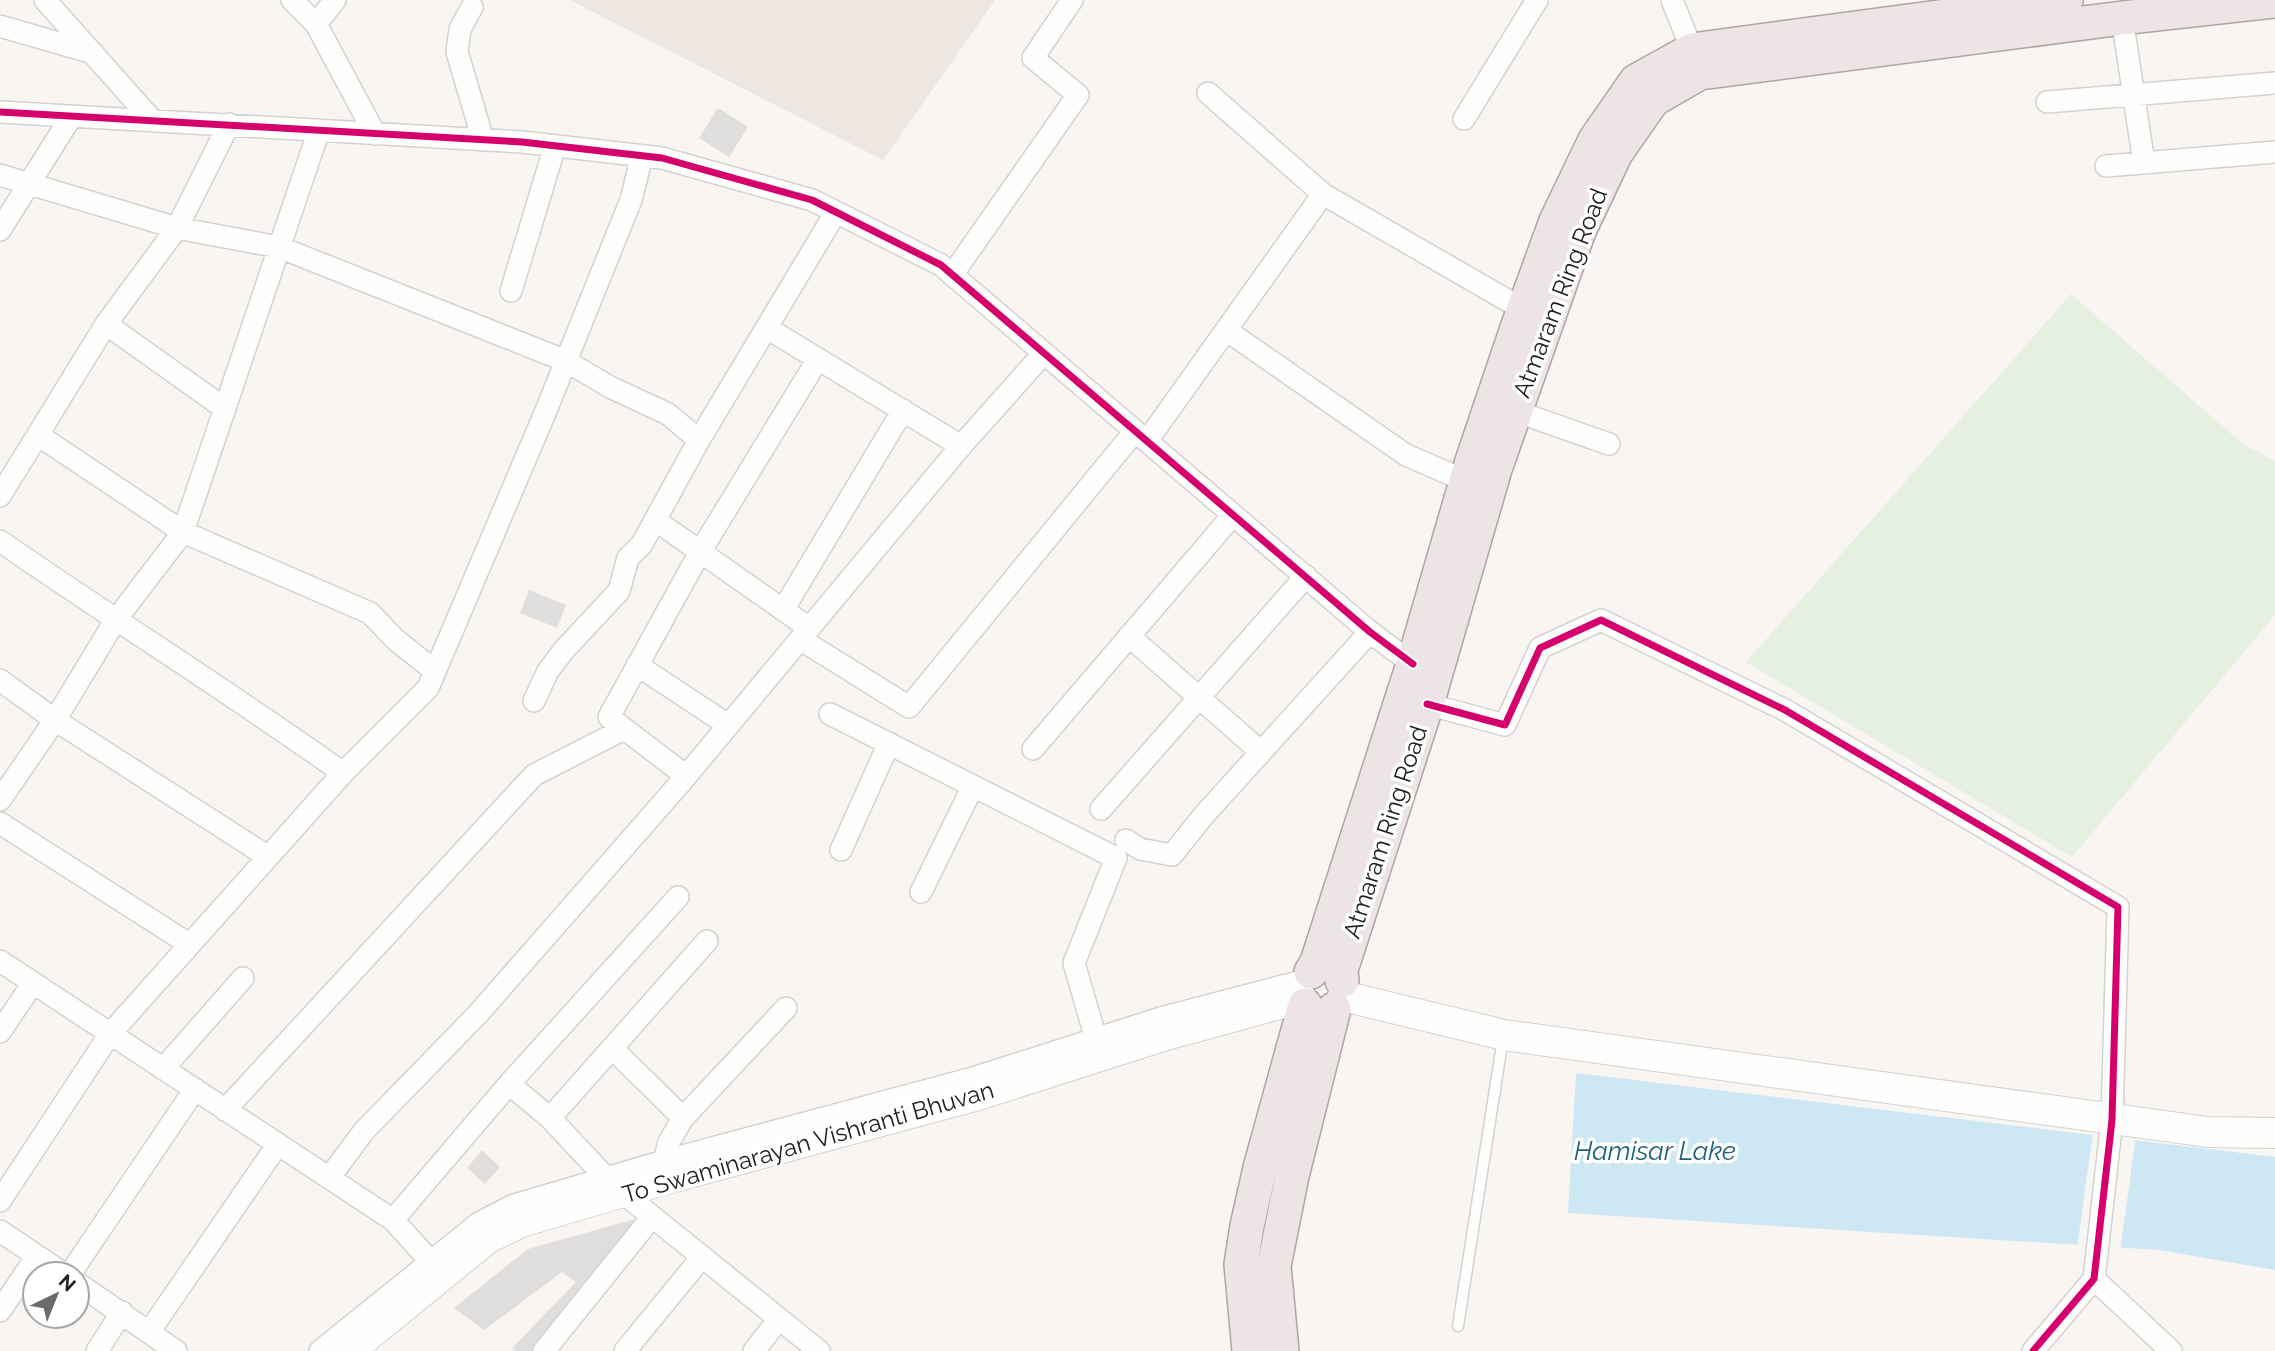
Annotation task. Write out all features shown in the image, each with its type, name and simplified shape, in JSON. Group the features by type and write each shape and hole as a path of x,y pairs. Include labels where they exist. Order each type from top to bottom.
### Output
{"main road":[{"name":"Atmaram Ring Road","path":"1282,1351 1275,1266 1292,1176 1320,992 1317,962 1413,664 1466,481 1556,221 1595,140 1636,81 1692,50 1933,9 2066,0"},
{"name":"Atmaram Ring Road","path":"1249,1351 1241,1264 1260,1168 1320,992 1341,970 1427,704 1495,469 1579,231 1616,153 1653,100 1700,74 2122,18 2275,1"},
{"path":"1320,992 1504,1035 2208,1132 2275,1133"},
{"name":"To Swaminarayan Vishranti Bhuvan","path":"348,1351 488,1238 521,1222 615,1186 670,1178 978,1095 1166,1035 1320,992"}],"street":[{"path":"46,0 152,120"},
{"path":"292,0 316,24 376,134"},
{"path":"316,24 335,0"},
{"path":"952,275 1078,95 1033,58 1072,0"},
{"path":"1464,119 1537,0"},
{"path":"1672,0 1692,50"},
{"path":"472,7 460,29 457,52 483,139"},
{"path":"2122,18 2144,163"},
{"path":"0,26 93,53"},
{"path":"2047,102 2275,83"},
{"path":"1208,93 1323,194 1524,310"},
{"path":"0,112 483,139 555,146 662,158 812,200 941,265 1370,632 1413,664"},
{"path":"0,230 71,117"},
{"path":"0,496 106,324 177,228 229,124"},
{"path":"0,800 55,720 115,621 183,532 319,130"},
{"path":"511,291 555,146"},
{"path":"2106,166 2275,152"},
{"path":"0,1201 110,1034 344,773 428,688 631,200 642,156"},
{"path":"0,175 177,228 279,247 566,361 610,387 668,414 699,440"},
{"path":"655,520 783,610 805,634 909,707 1141,436 1226,330 1323,194"},
{"path":"534,701 548,671 564,650 619,590 628,558 642,544 699,440 836,212"},
{"path":"106,324 224,408"},
{"path":"766,328 961,446"},
{"path":"1226,330 1406,456 1466,481"},
{"path":"329,1178 365,1131 477,1015 686,776 961,446 1044,353"},
{"path":"686,776 609,717 700,552 818,359"},
{"path":"783,610 903,410"},
{"path":"1515,411 1609,444"},
{"path":"38,435 183,532 370,614 396,640 435,671"},
{"path":"1033,749 1233,515"},
{"path":"0,541 344,773"},
{"path":"1101,809 1306,576"},
{"path":"1427,704 1505,725 1540,648 1601,620 1785,710 2118,907 2112,1119 2094,1279 2033,1351"},
{"path":"1126,840 1140,849 1172,856 1205,815 1370,632"},
{"path":"1129,636 1261,752"},
{"path":"638,665 728,725"},
{"path":"0,680 55,720 268,856"},
{"path":"830,714 1116,858 1074,962 1096,1039"},
{"path":"225,1110 534,775 624,729"},
{"path":"841,850 889,743"},
{"path":"921,892 973,786"},
{"path":"0,823 189,944"},
{"path":"393,1220 509,1084 678,897"},
{"path":"550,1118 707,941"},
{"path":"0,961 393,1220 431,1262"},
{"path":"163,1069 243,978"},
{"path":"0,1032 33,984"},
{"path":"320,1351 478,1223 514,1206 561,1190 615,1186 664,1161 973,1078 1161,1018 1320,992"},
{"path":"664,1161 669,1142 683,1118 786,1008"},
{"path":"613,1049 683,1118"},
{"path":"509,1084 550,1118 615,1186 820,1351"},
{"path":"79,1260 195,1089"},
{"path":"149,1332 278,1144"},
{"path":"544,1351 652,1217"},
{"path":"0,1231 43,1260"},
{"path":"0,1311 37,1256"},
{"path":"625,1351 702,1257"},
{"path":"2094,1279 2168,1350"},
{"path":"91,1292 176,1351"},
{"path":"97,1351 122,1312"},
{"path":"754,1351 779,1319"}],"lane":[{"path":"1458,1326 1504,1035"}],"shaded area":[{"path":"570,0 995,0 883,160"}],"green space":[{"path":"2071,294 2243,444 2275,461 2275,615 2072,857 1746,662"}],"water":[{"name":"Hamisar Lake","path":"1576,1073 2275,1157 2275,1270 2159,1250 1568,1213"}],"pier":[{"path":"2093,1132 2136,1137 2120,1251 2077,1248"}],"building":[{"path":"718,108 748,127 729,157 699,138"},
{"path":"529,590 566,605 557,628 520,613"},
{"path":"482,1150 500,1167 485,1184 467,1168"},
{"path":"635,1219 648,1231 552,1351 516,1351 512,1348 576,1282 562,1272 484,1330 454,1308 528,1249"}],"cycle path":[{"path":"0,112 522,142 662,158 812,200 941,265 1370,632 1413,664"},
{"path":"1427,704 1505,725 1540,648 1601,620 1785,710 2118,907 2112,1120 2094,1279 2033,1351"}]}
